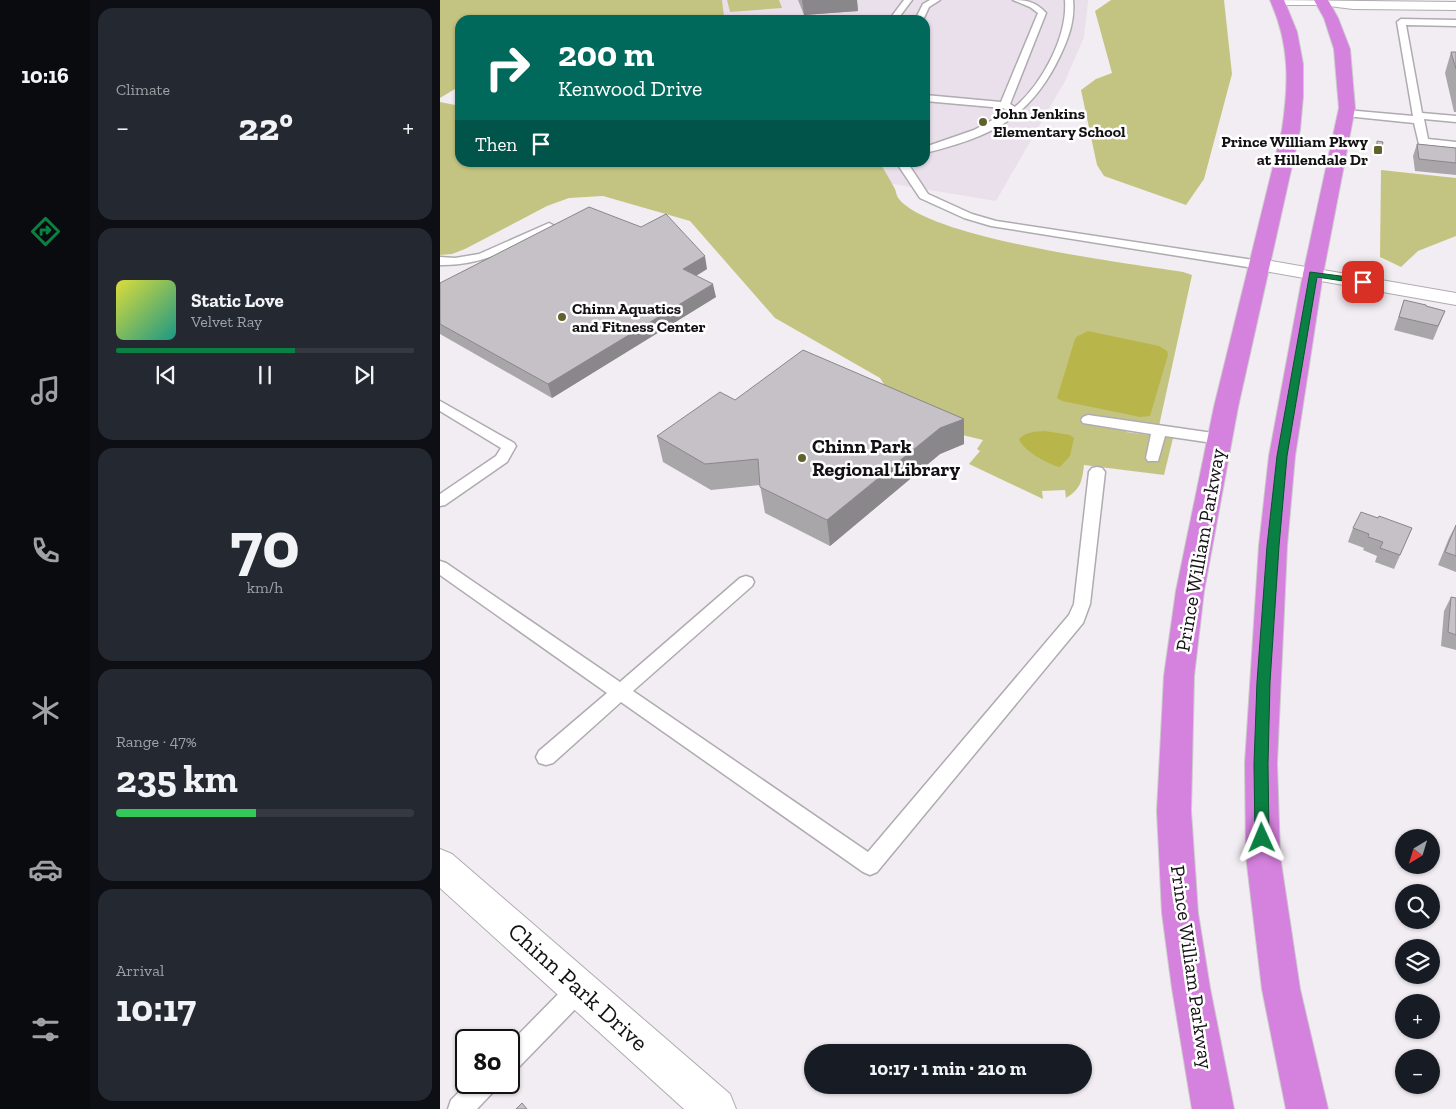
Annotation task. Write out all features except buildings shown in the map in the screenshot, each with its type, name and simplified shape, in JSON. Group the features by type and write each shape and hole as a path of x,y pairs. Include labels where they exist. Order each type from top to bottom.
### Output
{"highway":[{"name":"Prince William Parkway","path":"1214,1109 1191,988 1180,913 1174,811 1179,676 1190,591 1226,407 1291,130 1296,94 1296,61 1288,25 1277,0"},
{"path":"1308,1109 1281,988 1265,875 1261,764 1264,682 1273,546 1282,456 1313,274 1346,113 1347,93 1342,48 1322,0"}],"street":[{"path":"1277,0 1322,0 1354,5 1456,6"},
{"path":"1260,265 1456,299"},
{"name":"Chinn Park Drive","path":"440,865 715,1109"}],"lane":[{"path":"897,15 908,0"},
{"path":"922,15 926,6 936,0"},
{"path":"1005,105 1042,13 1033,5 1017,0"},
{"path":"930,149 964,139 990,128 1025,104 1043,82 1063,42 1071,14 1069,0"},
{"path":"1456,23 1401,22 1423,142 1456,145"},
{"path":"930,98 1005,105 1015,110"},
{"path":"1346,113 1456,119"},
{"path":"904,167 924,196 968,216 995,224 1260,265"},
{"path":"440,261 465,262 480,259 549,226"},
{"path":"440,405 509,446 502,459 440,501"},
{"path":"1088,420 1220,439"},
{"path":"1153,458 1159,431"},
{"path":"442,571 870,865 1077,618 1082,604 1097,472"},
{"path":"546,757 746,582"},
{"path":"520,1050 580,988"},
{"path":"460,1109 475,1094"}],"shaded area":[{"path":"440,0 722,0 724,15 455,15 455,89 440,98"},
{"name":"John Jenkins Elementary School","path":"677,0 1088,0 1084,37 1065,81 996,201 790,167 930,167 930,15 682,15"},
{"path":"727,0 779,0 782,8 730,12"},
{"path":"1111,0 1224,0 1232,74 1204,179 1186,205 1104,176 1097,165 1081,90 1096,79 1112,73 1095,11"},
{"path":"440,102 455,105 455,167 882,167 899,199 918,213 949,226 1032,247 1192,275 1159,426 1129,421 1126,432 1173,438 1164,475 1084,465 1080,484 1071,495 1066,498 1065,490 1042,491 1043,499 969,464 980,451 977,449 983,440 954,433 896,404 880,378 775,318 690,221 603,196 569,198 547,206 465,249 452,254 440,255"},
{"path":"1381,170 1456,178 1456,236 1418,251 1401,267 1380,257"},
{"path":"1088,331 1159,346 1167,351 1168,355 1150,416 1140,417 1062,401 1057,398 1076,337"},
{"path":"1045,431 1070,435 1074,438 1070,456 1060,467 1036,456 1025,448 1019,439 1028,433"}],"place":[{"name":"John Jenkins Elementary School","path":"983,122"},
{"name":"Prince William Pkwy at Hillendale Dr","path":"1378,150"},
{"name":"Chinn Aquatics and Fitness Center","path":"562,317"},
{"name":"Chinn Park Regional Library","path":"802,458"}],"route":[{"path":"1262,838 1261,764 1264,682 1273,546 1282,456 1313,274 1363,282"}]}
